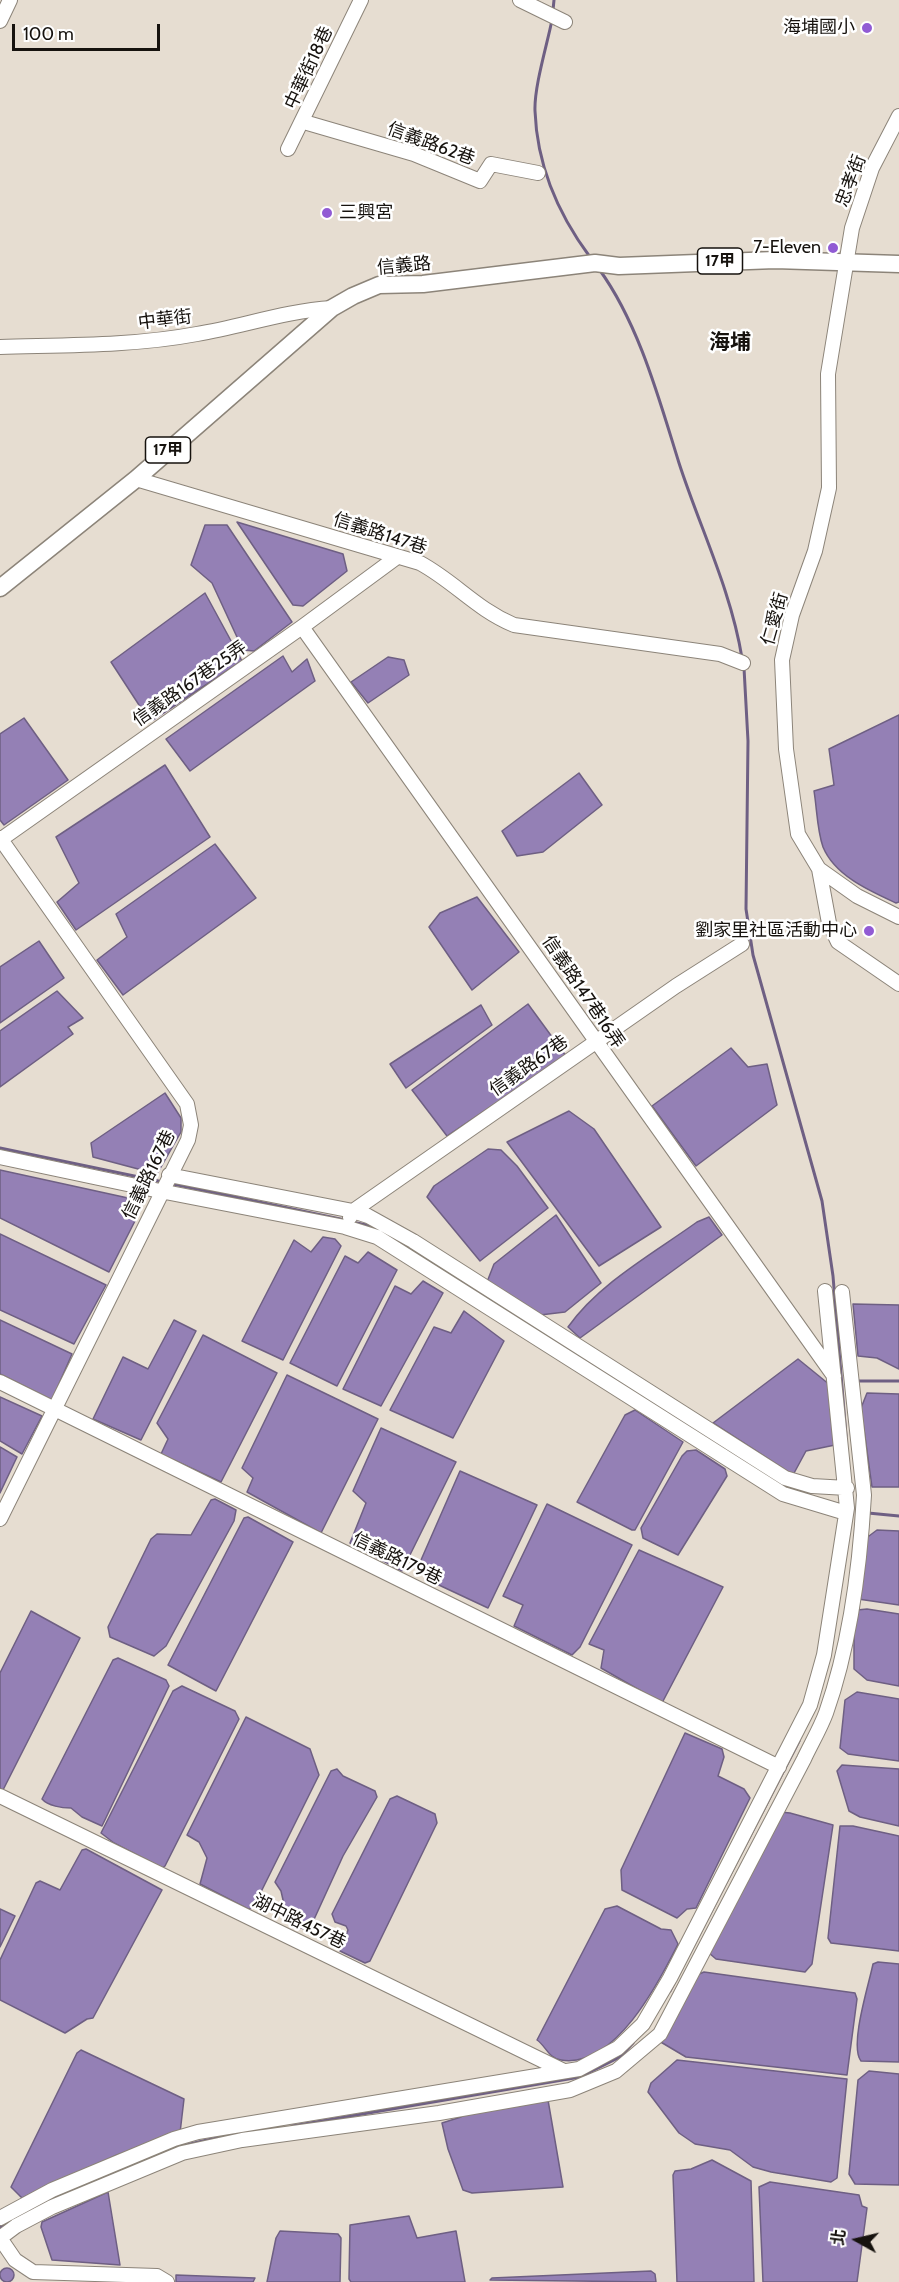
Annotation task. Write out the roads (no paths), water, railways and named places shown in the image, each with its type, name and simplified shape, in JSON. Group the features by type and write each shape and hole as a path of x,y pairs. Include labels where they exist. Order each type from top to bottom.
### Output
{"main road":[{"name":"信義路","path":"0,588 136,478 332,308 379,285 423,284 590,264 619,266 775,260 846,263"},
{"name":"17甲","path":"846,263 899,264"}],"street":[{"path":"0,21 10,0"},
{"name":"中華街18巷","path":"288,149 304,122 361,0"},
{"path":"520,0 558,19"},
{"name":"忠孝街","path":"846,263 852,228 872,168 899,116"},
{"name":"信義路62巷","path":"304,122 414,154 477,180 483,179 491,164 538,173"},
{"name":"仁愛街","path":"846,263 828,374 829,488 816,551 792,615 782,660 786,749 798,834 819,869 829,923 838,942 899,984"},
{"name":"中華街","path":"0,347 157,340 199,334 297,310 332,308"},
{"name":"信義路147巷","path":"136,478 420,563 440,574 489,615 514,625 720,654 743,663"},
{"name":"信義路167巷25弄","path":"0,839 302,627 397,556"},
{"name":"信義路147巷16弄","path":"302,627 835,1377"},
{"name":"信義路167巷","path":"0,839 187,1104 191,1125 188,1140 164,1184 0,1519"},
{"path":"819,869 857,896 899,917"},
{"name":"信義路67巷","path":"345,1227 353,1211 595,1042 742,944"},
{"path":"0,1156 164,1184 353,1211 368,1216 413,1241 785,1478 812,1486 847,1501"},
{"path":"164,1184 345,1227 377,1237 783,1494 847,1501"},
{"path":"0,2218 52,2190 174,2139 198,2132 591,2065 618,2048 644,2024 670,1978 754,1810 779,1767 810,1705 824,1655 847,1501 825,1291"},
{"path":"167,2282 157,2276 33,2272 15,2260 0,2238 16,2226 52,2207 182,2153 242,2140 438,2113 570,2091 616,2071 660,2034 826,1713 846,1636 864,1495 842,1292"},
{"name":"信義路179巷","path":"0,1382 779,1767"},
{"name":"湖中路457巷","path":"0,1796 563,2071"},
{"path":"563,2071 570,2091"}],"waterway":[{"path":"553,10 554,0"},
{"path":"552,20 535,101 540,151 559,206 590,257"},
{"path":"599,269 626,314 637,338 687,487 723,584 742,658"},
{"path":"744,668 748,741 746,909 753,955 822,1201 833,1276 846,1436"},
{"path":"0,1148 163,1182"},
{"path":"173,1184 345,1220"},
{"path":"352,1222 371,1226 382,1232"},
{"path":"856,1381 899,1381"},
{"path":"868,1513 899,1516"},
{"path":"670,1991 799,1741"},
{"path":"292,2126 580,2077 620,2057 633,2043"},
{"path":"50,2201 135,2162 181,2147 223,2137"},
{"path":"0,2228 15,2219"}],"place":[{"name":"海埔國小","path":"867,28"},
{"name":"三興宮","path":"327,213"},
{"name":"7-Eleven","path":"833,248"},
{"name":"劉家里社區活動中心","path":"869,931"}],"district":[{"name":"海埔","path":"730,343"}]}
